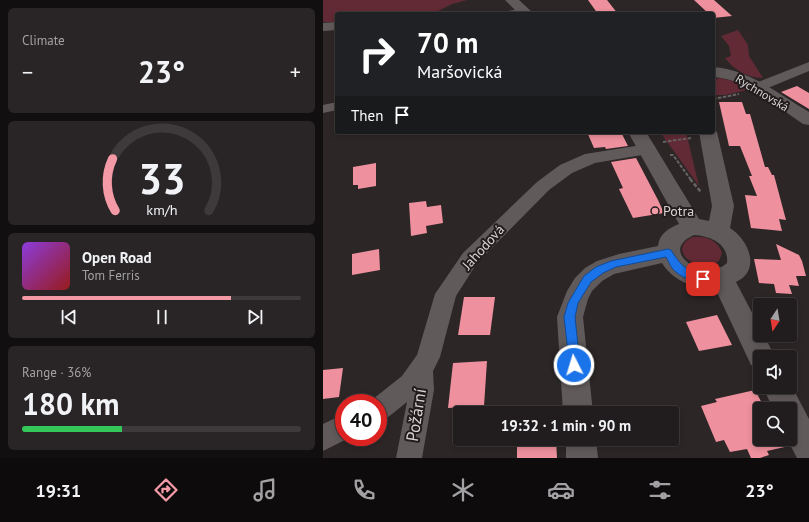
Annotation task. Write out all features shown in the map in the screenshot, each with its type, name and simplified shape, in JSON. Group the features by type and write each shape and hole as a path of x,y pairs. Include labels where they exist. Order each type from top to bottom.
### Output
{"main road":[{"path":"511,0 524,12"},
{"name":"Rychnovská","path":"715,72 729,74 758,87 809,120"},
{"path":"640,134 659,148 692,227"},
{"path":"699,135 723,206 718,231"},
{"path":"692,227 705,227 718,231 735,244 739,252 740,260 734,271 722,278 713,280 693,277 676,267 668,253 668,244 673,236 681,230 692,227"},
{"path":"577,406 570,317 573,303 579,290 587,279 600,270 615,264 668,253"},
{"path":"722,278 758,350"},
{"path":"797,427 809,450"},
{"path":"582,446 583,458"}],"street":[{"path":"323,27 335,26"},
{"path":"758,87 809,66"},
{"path":"323,109 335,106"},
{"name":"Jahodová","path":"387,403 411,384 421,371 428,357 446,294 470,258 543,186 566,168 591,158 659,148"},
{"name":"Požární","path":"409,458 422,390 421,371"},
{"path":"323,438 335,432"}],"path":[{"path":"715,98 747,92 758,87"},
{"path":"659,148 699,135"},
{"path":"659,148 673,155 693,183 706,196"}],"shaded area":[{"path":"323,0 467,0 452,4 436,12 335,12 335,22 323,22"},
{"path":"738,30 748,45 749,56 763,78 752,77 737,70 725,58 731,56 729,46 721,36"},
{"path":"720,78 737,82 747,87 747,90 725,95 715,95 715,79"},
{"path":"661,134 686,134 699,186"},
{"path":"693,237 707,238 718,245 722,253 719,261 711,265 702,265 694,263 688,259 683,254 682,248 685,242"}],"building":[{"path":"588,0 607,0 616,12 597,12"},
{"path":"694,0 714,0 732,16 715,18 715,12 707,12"},
{"path":"797,86 809,93 809,109 781,92"},
{"path":"719,102 742,102 746,114 750,114 765,167 768,167 772,175 774,175 786,220 779,219 782,231 751,228 745,195 757,196 749,176 752,176 740,146 729,146"},
{"path":"588,134 622,134 628,146 606,149 605,147 594,148"},
{"path":"636,158 664,213 633,218 619,189 623,188 611,162"},
{"path":"376,163 376,186 358,189 358,185 353,185 353,167"},
{"path":"426,201 427,207 441,205 443,223 426,226 427,233 411,236 409,203"},
{"path":"776,244 799,255 802,261 806,276 796,276 799,286 789,285 792,294 776,293 774,284 759,283 754,259 781,260"},
{"path":"379,249 380,270 352,275 352,254"},
{"path":"464,297 495,297 490,335 458,335"},
{"path":"717,315 732,345 699,351 686,322"},
{"path":"487,361 484,406 453,406 453,408 448,408 453,363"},
{"path":"343,368 339,394 335,394 335,398 323,399 323,370"},
{"path":"753,390 753,394 757,394 761,402 753,402 753,446 789,446 767,451 769,455 760,458 751,458 747,449 730,452 724,440 716,442 701,406 717,402 715,399"},
{"path":"517,446 556,446 557,458 517,458"}],"place":[{"name":"Potra","path":"655,211"}],"route":[{"path":"574,365 570,317 573,303 579,290 587,279 600,270 615,264 668,253 676,267 693,277 703,279"}]}
